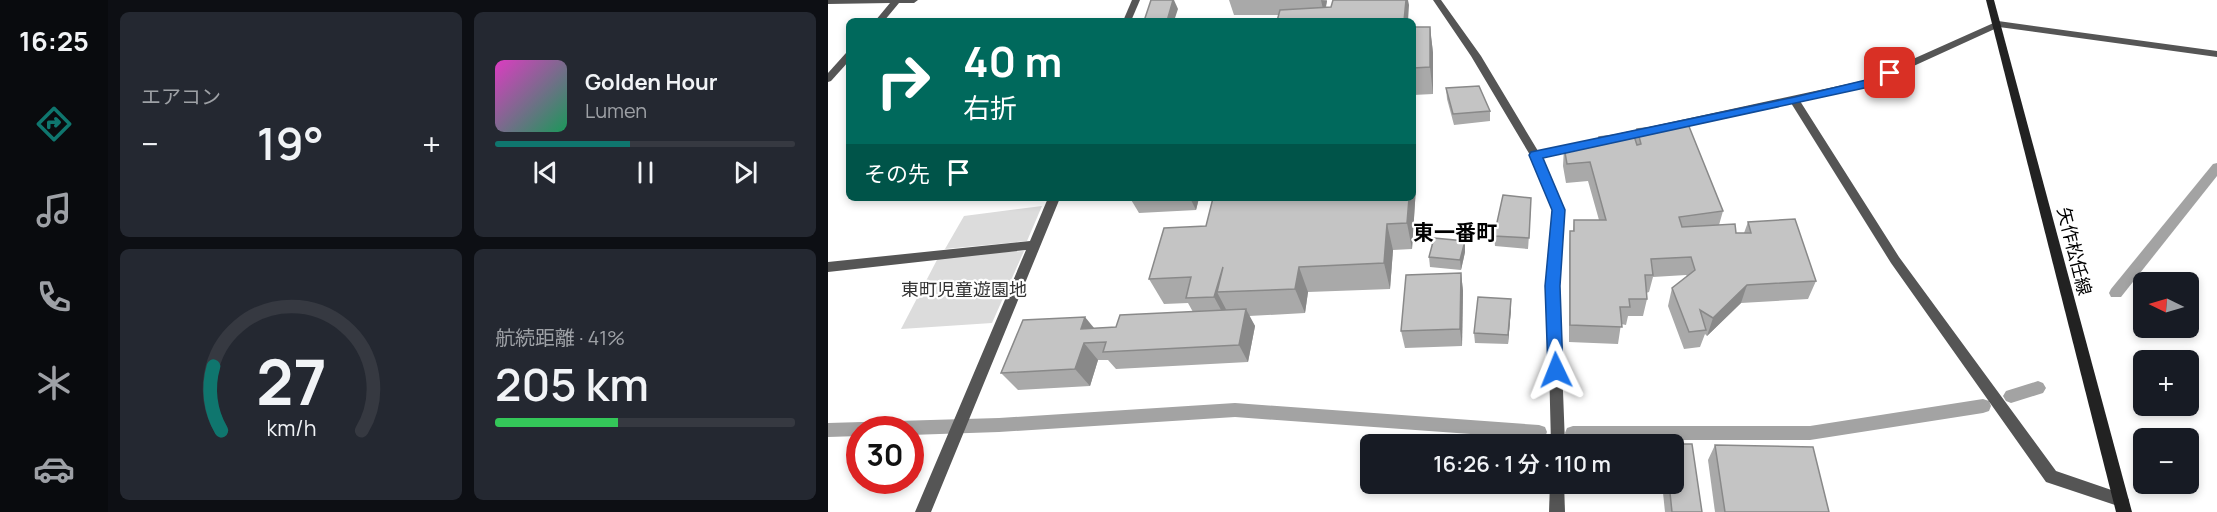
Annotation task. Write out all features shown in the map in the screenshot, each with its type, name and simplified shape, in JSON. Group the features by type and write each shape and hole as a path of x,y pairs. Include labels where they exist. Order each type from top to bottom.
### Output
{"main road":[{"name":"矢作松任線","path":"1990,0 2122,506"}],"street":[{"path":"882,18 897,0"},
{"path":"828,1 915,0"},
{"path":"1128,18 1136,0"},
{"path":"1437,0 1476,56 1535,155 1558,210 1552,286 1558,434"},
{"path":"1535,155 1795,101 1869,83 1998,24 2217,54"},
{"path":"828,79 846,58"},
{"path":"1795,101 1895,260 2051,477 2122,506"},
{"path":"923,512 1053,201"},
{"path":"828,267 1035,245"},
{"path":"1557,494 1557,512"}],"green space":[{"name":"東町児童遊園地","path":"1042,206 1027,241 945,249 964,216"},
{"name":"東町児童遊園地","path":"1024,251 992,323 901,329 939,256"}],"building":[{"path":"1151,0 1173,0 1168,18 1145,18"},
{"path":"1333,0 1406,0 1404,18 1278,18 1280,10 1331,7"},
{"path":"1416,27 1430,27 1430,67 1416,68"},
{"path":"1479,86 1490,111 1453,114 1446,88"},
{"path":"1688,124 1723,211 1679,217 1682,227 1735,224 1736,233 1751,233 1748,222 1795,219 1816,281 1747,285 1713,318 1700,310 1706,330 1689,332 1672,288 1695,270 1691,257 1651,259 1653,275 1645,275 1647,299 1629,299 1630,307 1620,307 1622,327 1570,325 1570,231 1574,231 1574,220 1606,220 1590,162 1567,164 1564,147 1600,142 1599,137 1633,133 1637,145 1641,144 1637,129"},
{"path":"1503,195 1531,198 1529,238 1494,236"},
{"path":"1212,201 1409,201 1407,223 1387,224 1384,263 1299,267 1295,289 1217,292 1223,267 1214,297 1186,298 1191,277 1149,279 1164,228 1206,226"},
{"path":"1434,238 1465,241 1460,260 1429,257"},
{"path":"1461,273 1460,329 1401,331 1406,275"},
{"path":"1478,297 1511,299 1508,335 1474,333"},
{"path":"1246,309 1239,345 1103,352 1106,342 1084,343 1075,369 1001,373 1023,320 1085,317 1081,329 1116,327 1120,315"},
{"path":"1684,444 1692,444 1702,512 1672,512 1670,494 1684,494"},
{"path":"1715,445 1813,447 1829,512 1725,512"}],"waterway":[{"path":"2116,293 2217,167"},
{"path":"2011,396 2038,388"},
{"path":"1573,433 1810,433 1983,406"},
{"path":"828,430 999,425 1235,410 1539,432"}],"district":[{"name":"東一番町","path":"1455,232"}],"route":[{"path":"1556,370 1552,286 1558,210 1535,155 1795,101 1869,83 1890,73"}]}
